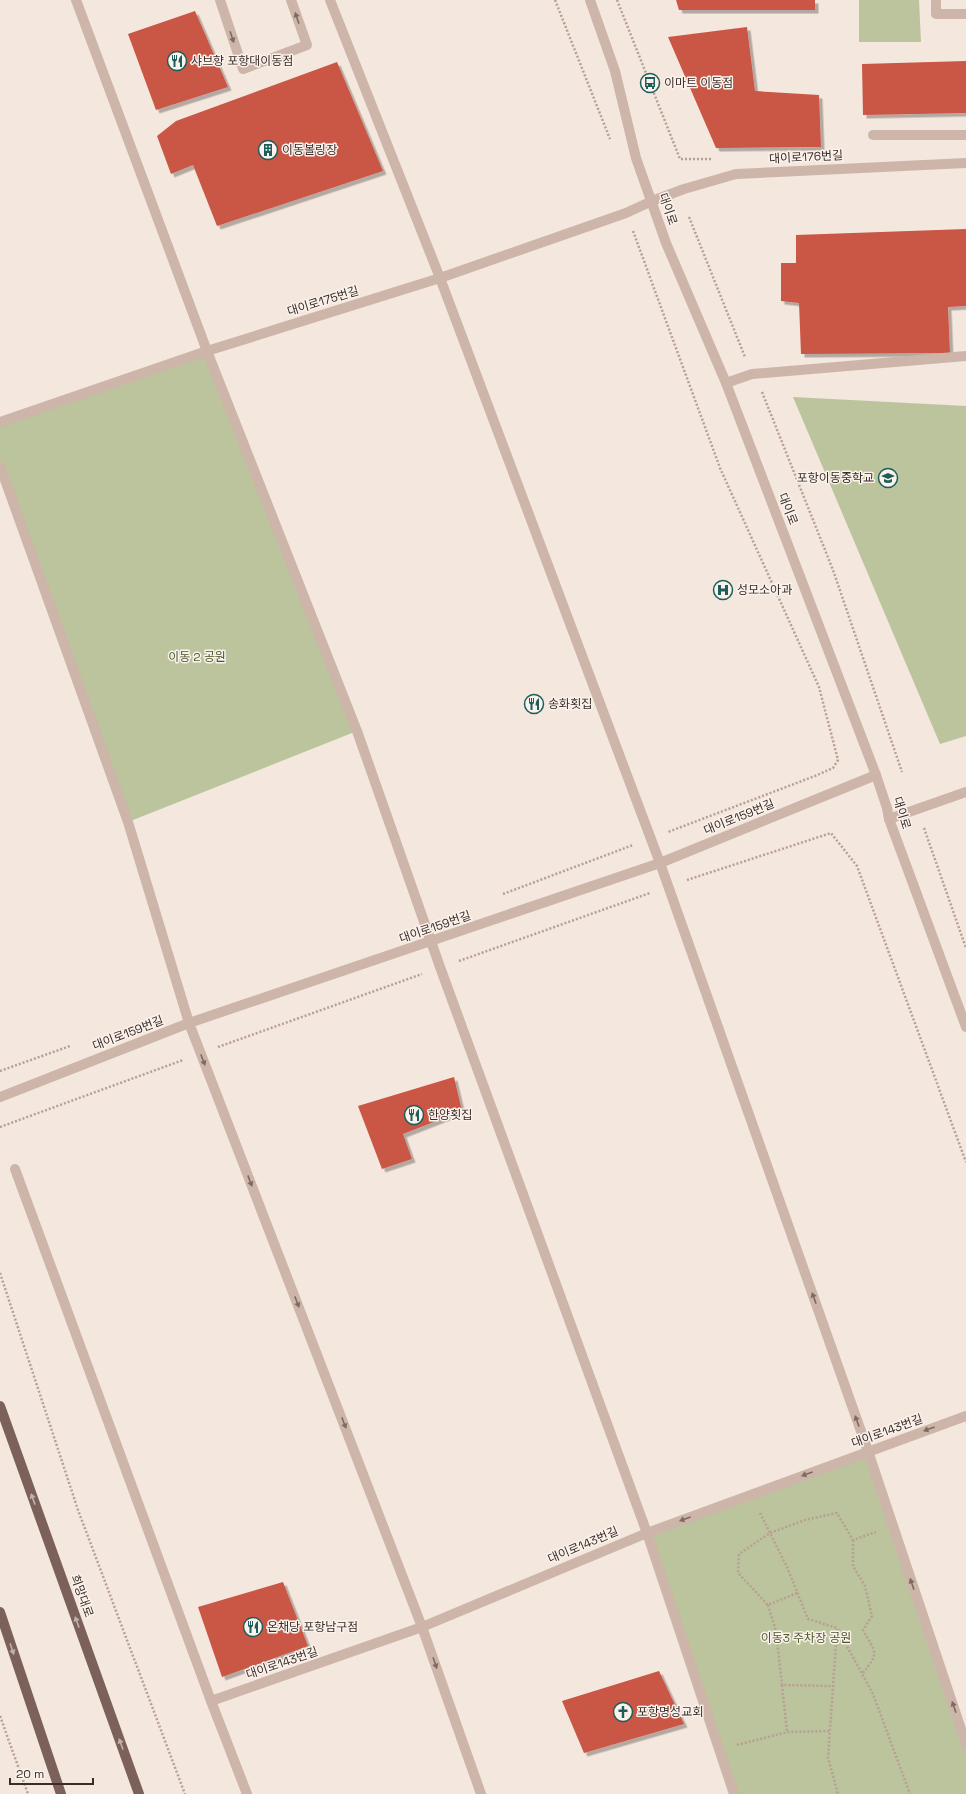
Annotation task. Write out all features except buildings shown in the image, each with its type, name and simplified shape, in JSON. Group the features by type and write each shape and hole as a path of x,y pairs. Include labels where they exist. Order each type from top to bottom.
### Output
{"main road":[{"name":"희망대로","path":"0,1406 139,1794"},
{"path":"0,1612 61,1794"}],"street":[{"path":"76,0 207,351 357,731 440,967 647,1533 734,1794"},
{"path":"220,0 243,68 307,45 291,0"},
{"path":"330,0 440,278 660,863 868,1451 966,1744"},
{"name":"대이로","path":"590,0 615,71 636,158 666,243 726,383 876,775 889,819 966,1027"},
{"path":"936,0 936,14 966,14"},
{"path":"873,135 966,135"},
{"name":"대이로176번길","path":"652,201 684,188 736,174 966,163"},
{"name":"대이로175번길","path":"0,422 207,351 440,278 626,213 652,201"},
{"path":"726,383 752,374 966,356"},
{"path":"0,466 128,822 189,1023 422,1627 481,1794"},
{"name":"대이로159번길","path":"0,1097 189,1023 432,942 660,863 876,775"},
{"path":"889,819 966,792"},
{"path":"16,1169 246,1794"},
{"name":"대이로143번길","path":"211,1701 422,1627 647,1533 966,1416"}],"path":[{"path":"555,0 612,145"},
{"path":"617,0 680,159"},
{"path":"689,217 752,374 762,392 832,570 902,772"},
{"path":"633,230 720,468 819,687 838,760 833,768 815,776"},
{"path":"923,826 966,948"},
{"path":"0,1127 440,967 723,867 831,833 857,866 966,1162"},
{"path":"0,1274 78,1510 185,1794"},
{"path":"787,1732 776,1631 768,1605 738,1573 739,1554 770,1534 805,1520 837,1513 853,1540 854,1566 866,1586 872,1616 863,1630 874,1652 874,1659 862,1674"},
{"path":"764,1522 787,1567 808,1619 837,1628 873,1694 910,1794"},
{"path":"853,1540 893,1527"},
{"path":"768,1605 797,1593"},
{"path":"837,1628 828,1758 838,1794"},
{"path":"782,1685 832,1686"},
{"path":"0,1716 28,1794"},
{"path":"719,1749 787,1732 829,1731"}],"green space":[{"path":"859,0 919,0 921,42 859,42"},
{"name":"이동 2 공원","path":"207,351 357,731 128,822 0,466 0,422"},
{"path":"793,397 966,406 966,736 940,744"},
{"name":"이동3 주차장 공원","path":"868,1451 966,1744 966,1794 734,1794 647,1533"}],"place":[{"name":"샤브향 포항대이동점","path":"177,61"},
{"name":"이마트 이동점","path":"650,83"},
{"name":"이동볼링장","path":"268,150"},
{"name":"포항이동중학교","path":"888,478"},
{"name":"성모소아과","path":"723,590"},
{"name":"송화횟집","path":"534,704"},
{"name":"한양횟집","path":"414,1115"},
{"name":"온채당 포항남구점","path":"253,1627"},
{"name":"포항명성교회","path":"623,1712"}]}
